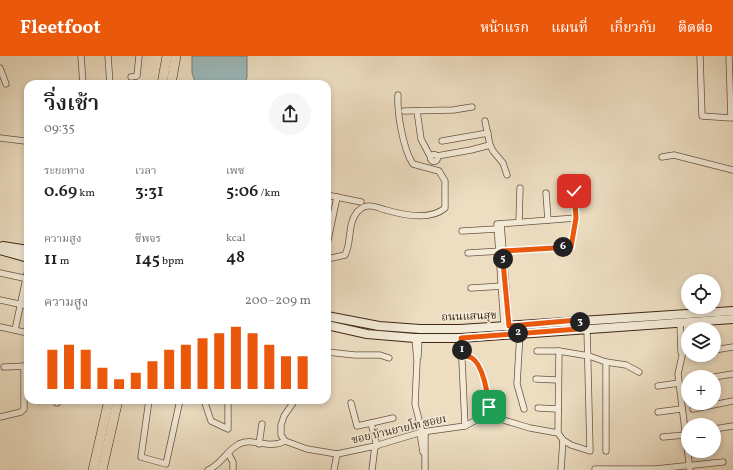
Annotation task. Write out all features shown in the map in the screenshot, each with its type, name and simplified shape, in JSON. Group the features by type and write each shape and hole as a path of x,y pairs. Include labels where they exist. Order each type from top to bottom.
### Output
{"highway":[{"path":"163,80 167,56"},
{"path":"172,80 176,56"},
{"path":"93,470 108,404"},
{"path":"102,470 117,404"}],"main road":[{"path":"0,246 24,249"},
{"path":"0,250 24,257"},
{"name":"ถนนแสนสุข","path":"331,326 367,334 417,338 461,338 733,311"},
{"name":"ถนนแสนสุข","path":"331,317 379,326 420,329 506,322 586,325 681,322"},
{"name":"ถนนแสนสุข","path":"683,322 733,319"}],"street":[{"path":"81,56 83,80"},
{"path":"108,56 110,80"},
{"path":"131,77 137,76 139,56"},
{"path":"700,56 702,116 731,118 729,56"},
{"path":"0,68 6,84"},
{"path":"331,258 345,256 349,232 353,220 363,207 368,206 398,214 418,216 442,211 445,208 445,181 439,171 413,164 409,159 402,132 398,95"},
{"path":"404,111 453,110 472,107"},
{"path":"417,111 421,139 433,158 430,169"},
{"path":"485,120 490,145 503,163 507,175"},
{"path":"442,141 488,133"},
{"path":"0,138 24,141"},
{"path":"433,158 490,145"},
{"path":"662,157 674,155 733,170"},
{"path":"519,222 520,188"},
{"path":"468,254 571,247 576,218 574,191"},
{"path":"546,194 548,220"},
{"path":"331,196 361,202"},
{"path":"331,226 337,197"},
{"path":"462,231 519,222 576,218"},
{"path":"499,226 506,322"},
{"path":"0,273 24,278"},
{"path":"471,288 503,286"},
{"path":"15,330 24,292"},
{"path":"0,300 24,305"},
{"path":"559,351 558,432 563,440 571,445 590,451 589,356 586,325"},
{"path":"0,327 24,332"},
{"path":"520,333 517,384 524,409"},
{"path":"417,338 416,404 422,432 425,470"},
{"path":"461,338 464,426"},
{"path":"721,349 733,347"},
{"path":"537,350 559,351 589,356 606,362 626,365 639,372"},
{"path":"331,352 355,355 380,355 389,358"},
{"path":"462,356 472,358 476,362 487,386 489,407"},
{"path":"658,412 681,409 679,384 681,356"},
{"path":"606,362 606,451"},
{"path":"4,366 24,366"},
{"path":"721,376 733,374"},
{"path":"536,379 558,380"},
{"path":"658,386 679,384"},
{"path":"721,403 733,401"},
{"path":"351,403 357,426 393,418"},
{"path":"0,417 21,412 24,409 24,404"},
{"path":"148,404 141,457 166,464 179,404"},
{"path":"205,404 211,421 228,429 228,404"},
{"path":"208,470 216,467 228,453 240,444 278,445 285,441 281,435 281,425 284,416 292,404"},
{"path":"538,408 558,409"},
{"name":"ซอย บ้านยายโท ซอย1","path":"285,441 307,449 337,454 376,446 422,432 464,426 476,420 492,418 558,432"},
{"path":"259,444 262,424"},
{"path":"371,424 376,446 372,470"},
{"path":"721,428 733,426"},
{"path":"663,437 681,435"},
{"path":"561,470 563,440"},
{"path":"228,453 233,462 233,470"},
{"path":"334,470 337,454"},
{"path":"688,458 690,468"},
{"path":"595,469 690,468 723,462"}],"water":[{"path":"192,56 247,56 246,80 195,80 192,73"}],"route":[{"path":"489,407 487,386 476,362 468,356 462,356 461,338 578,329 581,326 578,320 509,326 502,251 571,247 576,218 574,191"}]}
